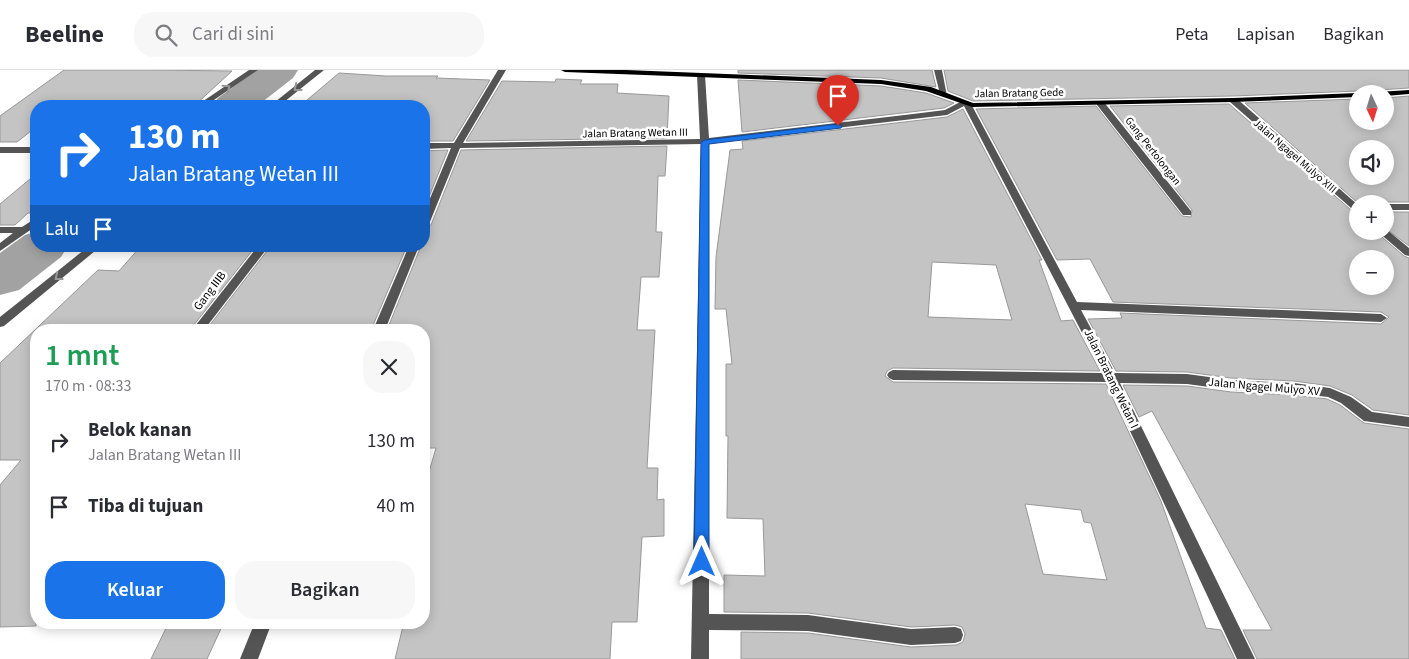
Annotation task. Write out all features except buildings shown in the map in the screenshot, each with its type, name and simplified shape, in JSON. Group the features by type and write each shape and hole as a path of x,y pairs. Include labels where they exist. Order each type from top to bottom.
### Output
{"main road":[{"name":"Jalan Bratang Gede","path":"565,70 881,82 912,86 944,94 964,104 1100,103 1349,95"},
{"path":"1394,93 1409,92"}],"street":[{"path":"209,100 254,70"},
{"path":"282,100 320,70"},
{"path":"430,210 456,147 502,70"},
{"path":"938,70 944,94"},
{"path":"700,659 705,142 701,75"},
{"name":"Jalan Ngagel Mulyo XIII","path":"1233,100 1349,203"},
{"name":"Gang Pertolongan","path":"1100,103 1187,213"},
{"name":"Jalan Bratang Wetan III","path":"430,146 705,142 913,117 947,112 964,104"},
{"name":"Jalan Bratang Wetan I","path":"964,104 1112,377 1246,659"},
{"path":"0,150 30,150"},
{"path":"1394,207 1409,207"},
{"path":"0,248 30,226"},
{"path":"0,230 24,230"},
{"path":"1393,240 1409,253"},
{"path":"0,323 89,252"},
{"name":"Gang IIIB","path":"203,324 259,252"},
{"path":"382,324 412,252"},
{"path":"1075,306 1381,318"},
{"name":"Jalan Ngagel Mulyo XV","path":"892,375 1187,379 1231,385 1294,388 1330,393 1346,400 1369,417 1409,422"},
{"path":"701,622 808,623 911,637 956,635"},
{"path":"249,659 261,629"}],"waterway":[{"path":"240,100 280,70"},
{"path":"0,278 35,252"}],"route":[{"path":"702,562 705,142 838,126"}]}
